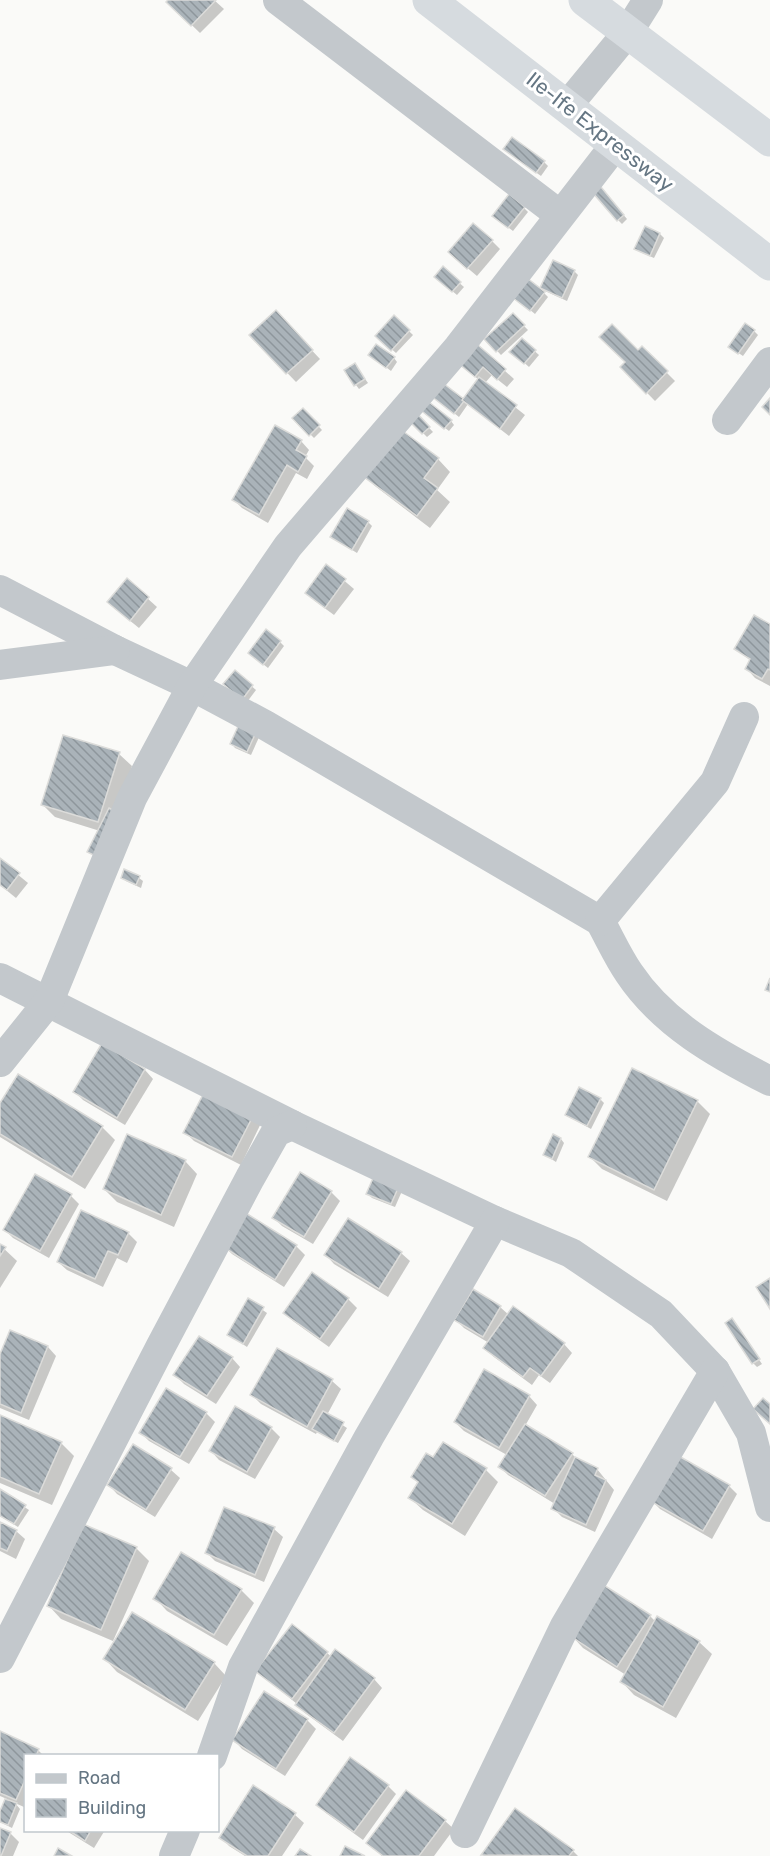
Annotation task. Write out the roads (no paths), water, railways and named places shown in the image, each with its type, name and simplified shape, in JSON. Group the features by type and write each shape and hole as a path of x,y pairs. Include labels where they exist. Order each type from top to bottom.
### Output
{"highway":[{"name":"Ile-Ife Expressway","path":"429,0 770,264"},
{"path":"585,0 770,140"}],"street":[{"path":"278,0 560,215"},
{"path":"567,106 628,32 648,0"},
{"path":"0,1062 49,1001 132,798 192,687 288,546 458,348 616,144"},
{"path":"727,420 770,362"},
{"path":"0,590 265,725 600,921 630,975 667,1018 728,1059 770,1081"},
{"path":"0,665 115,650"},
{"path":"600,921 715,782 744,717"},
{"path":"0,978 292,1125 495,1221 571,1253 661,1314 715,1371 751,1433 770,1507"},
{"path":"0,1658 250,1178 276,1132 292,1125"},
{"path":"212,1754 243,1667 369,1437 495,1221"},
{"path":"465,1833 565,1626 715,1371"},
{"path":"174,1856 184,1832"}]}
